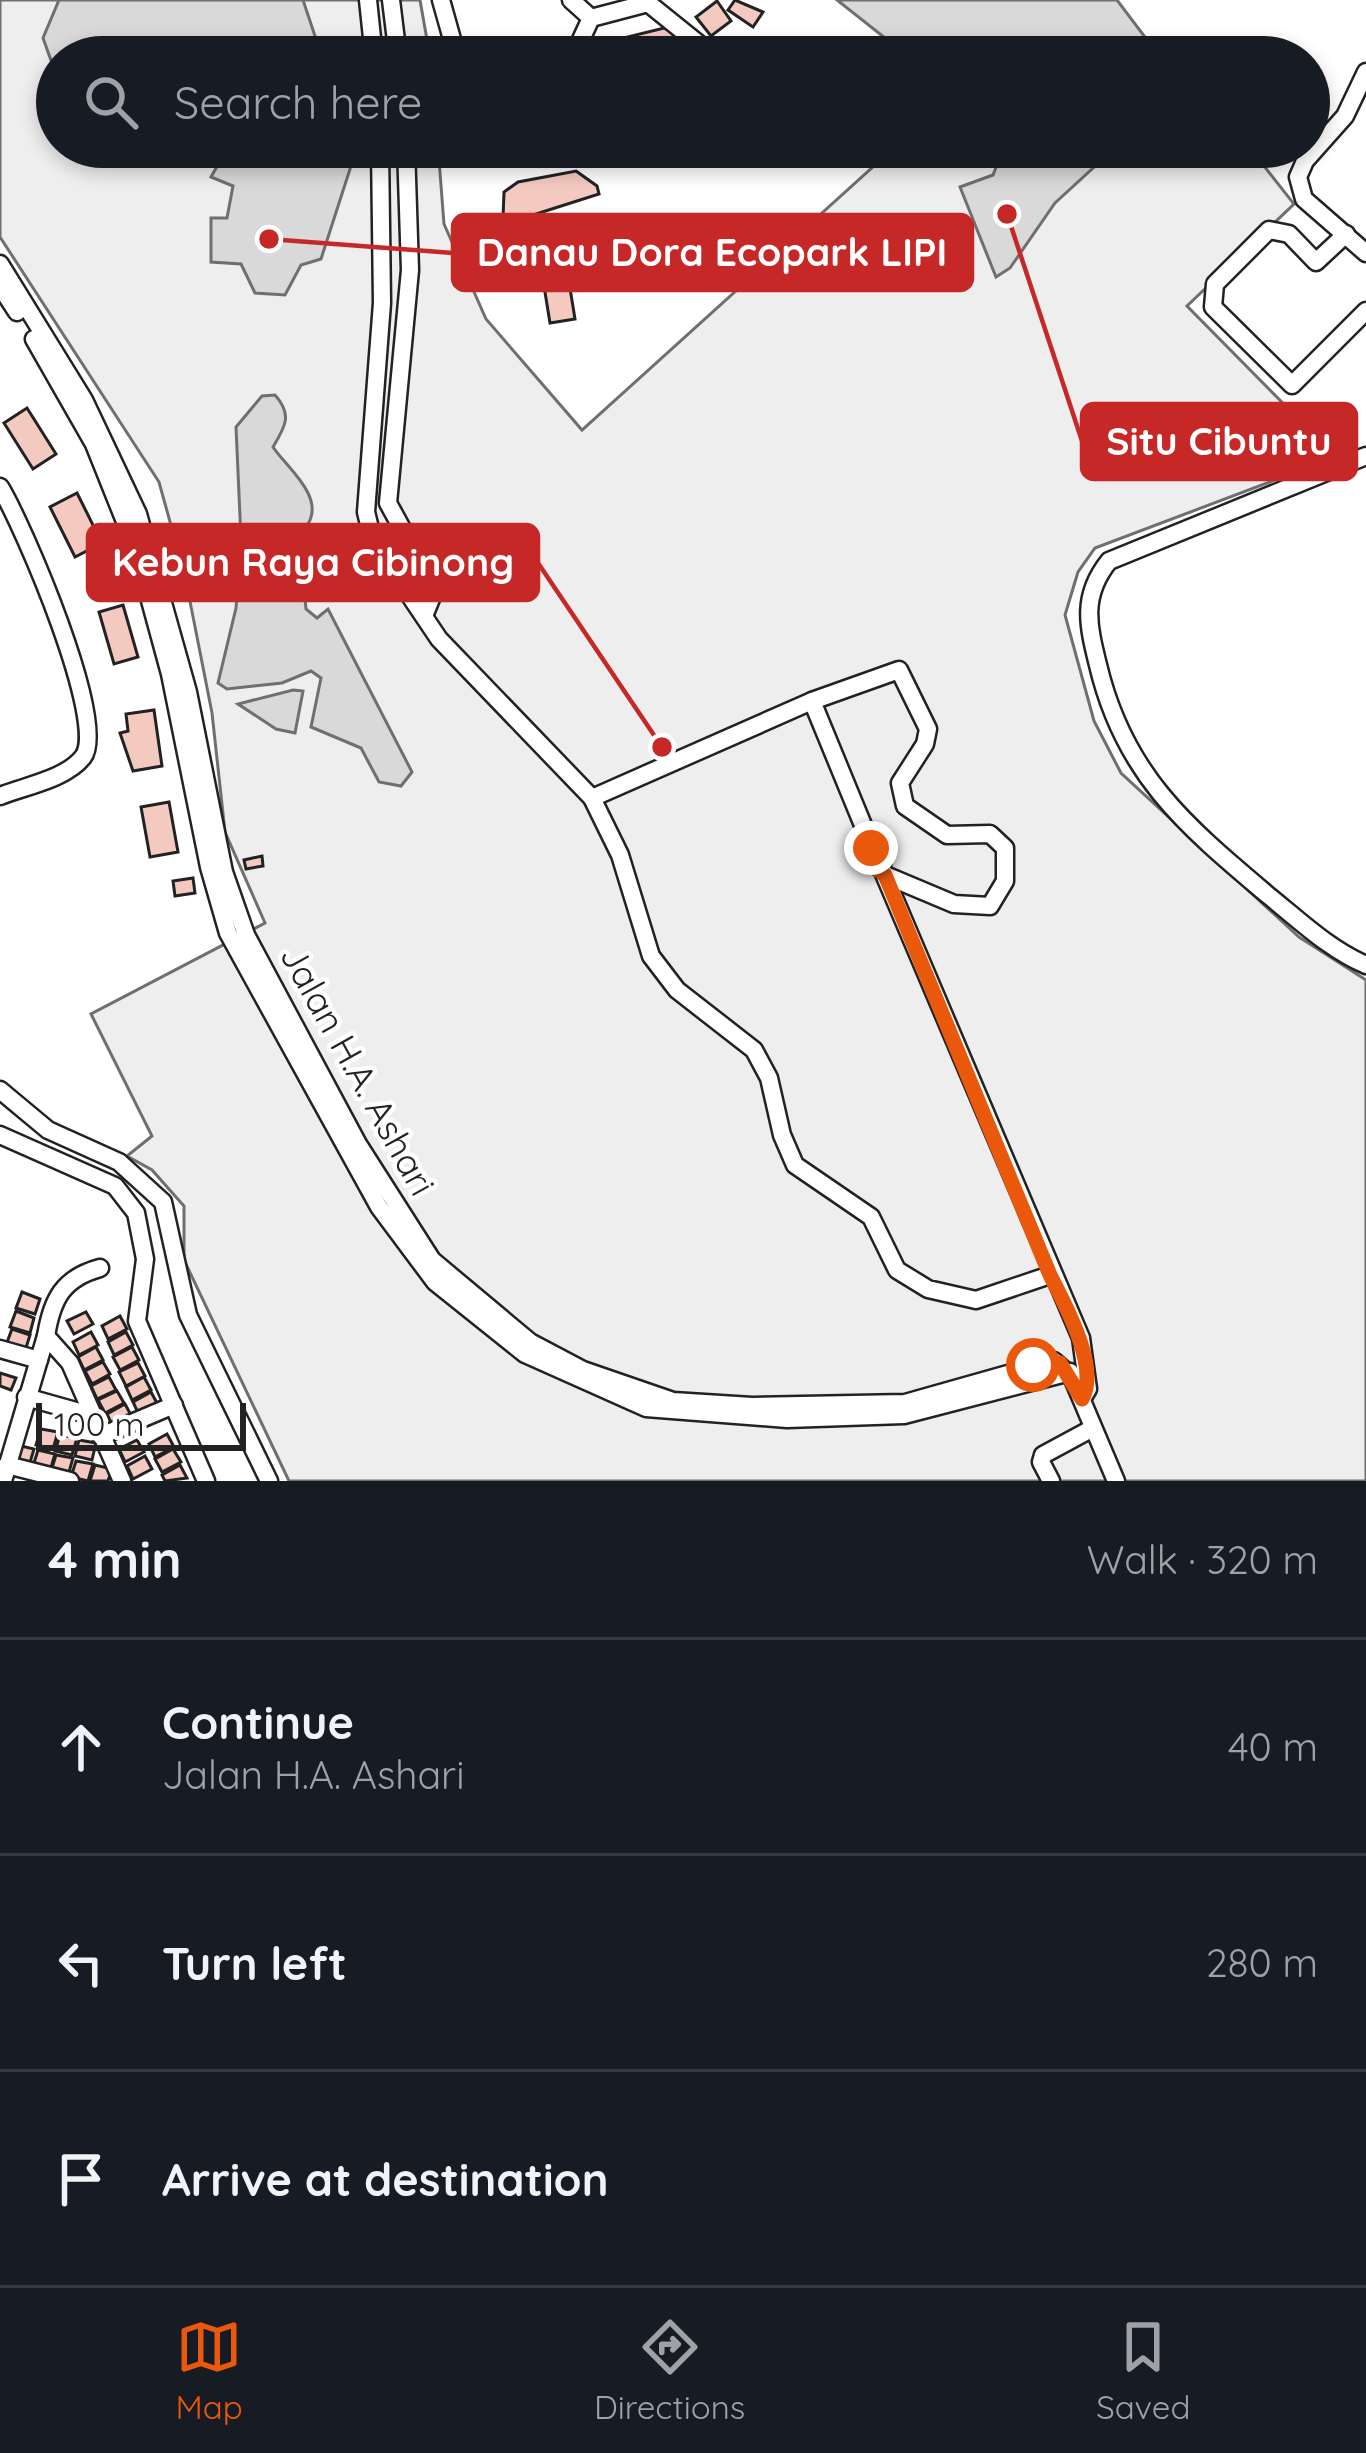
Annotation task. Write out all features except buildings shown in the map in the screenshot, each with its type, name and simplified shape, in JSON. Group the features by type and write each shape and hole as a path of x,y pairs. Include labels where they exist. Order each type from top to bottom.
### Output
{"street":[{"path":"368,0 372,36"},
{"path":"391,0 395,36"},
{"path":"441,0 451,36"},
{"path":"571,0 591,18"},
{"path":"583,36 591,18 649,2 690,36"},
{"path":"1330,133 1345,116 1366,72"},
{"path":"380,168 382,304 366,512 373,541 463,665 592,798 620,855 651,956 677,990 754,1050 769,1078 786,1149 795,1165 871,1217 897,1270 928,1289 976,1300 1050,1275"},
{"path":"407,168 410,270 404,376 388,491 391,517 435,589 424,616"},
{"path":"1302,168 1298,176 1304,200 1366,253"},
{"path":"1346,234 1316,262 1289,235 1269,230 1215,284 1214,307 1292,385 1366,311"},
{"name":"Jalan H.A. Ashari","path":"0,264 138,514 222,892 413,1246 530,1342 603,1378 673,1401 752,1406 905,1403 954,1394 1047,1361 1070,1372 1117,1481"},
{"name":"Jalan H.A. Ashari","path":"0,286 79,404"},
{"path":"1366,456 1109,561 1088,598 1087,622 1108,709 1166,806 1312,931 1366,965"},
{"path":"0,487 84,698 91,737 87,753 69,771 0,796"},
{"path":"592,798 812,701 899,670 928,729 901,784 905,806 946,835 990,834 1005,848 1006,880 990,906 954,904 883,871"},
{"path":"812,701 872,847 886,852 883,871 1050,1275 1081,1338 1088,1389 1082,1399"},
{"path":"0,1090 47,1130 132,1171 163,1202 188,1315 269,1481"},
{"path":"0,1135 67,1162 127,1198 144,1247 137,1321 206,1481"},
{"path":"70,1481 5,1473 61,1290 77,1275 100,1268"},
{"path":"46,1336 70,1363 122,1481"},
{"path":"0,1349 39,1360"},
{"path":"26,1397 90,1414"},
{"path":"101,1436 174,1406"},
{"path":"1051,1481 1041,1462 1043,1454 1093,1428"}],"shaded area":[{"path":"0,0 420,0 426,36 36,36 36,168 440,168 444,224 486,319 582,430 872,168 1266,168 1294,204 1187,306 1336,457 1095,548 1078,572 1065,615 1094,721 1121,773 1299,937 1366,980 1366,1481 289,1481 184,1260 184,1206 152,1170 127,1156 152,1136 91,1014 265,923 225,832 212,713 185,576 159,482 0,237"},
{"path":"59,0 303,0 315,36 44,36"},
{"path":"837,0 1117,0 1144,36 882,36"},
{"path":"216,168 350,168 321,259 301,265 285,295 255,293 241,264 211,262 211,218 227,218 233,186 211,177"},
{"path":"996,168 1093,168 1055,203 1010,268 996,277 960,187 993,175"},
{"path":"275,395 285,421 273,447 302,482 312,513 305,529 272,560 303,579 306,609 317,618 328,609 412,772 401,786 379,782 361,748 311,727 321,678 311,671 282,683 227,689 218,683 236,608 241,539 236,427 262,396"},
{"path":"303,691 295,733 276,729 238,704"}],"place":[{"name":"Situ Cibuntu","path":"1007,214"},
{"name":"Danau Dora Ecopark LIPI","path":"269,239"},
{"name":"Kebun Raya Cibinong","path":"662,747"}],"route":[{"path":"871,848 868,863 880,867 885,875 1050,1275 1081,1338 1088,1389 1082,1399 1070,1372 1054,1360 1033,1365"}]}
